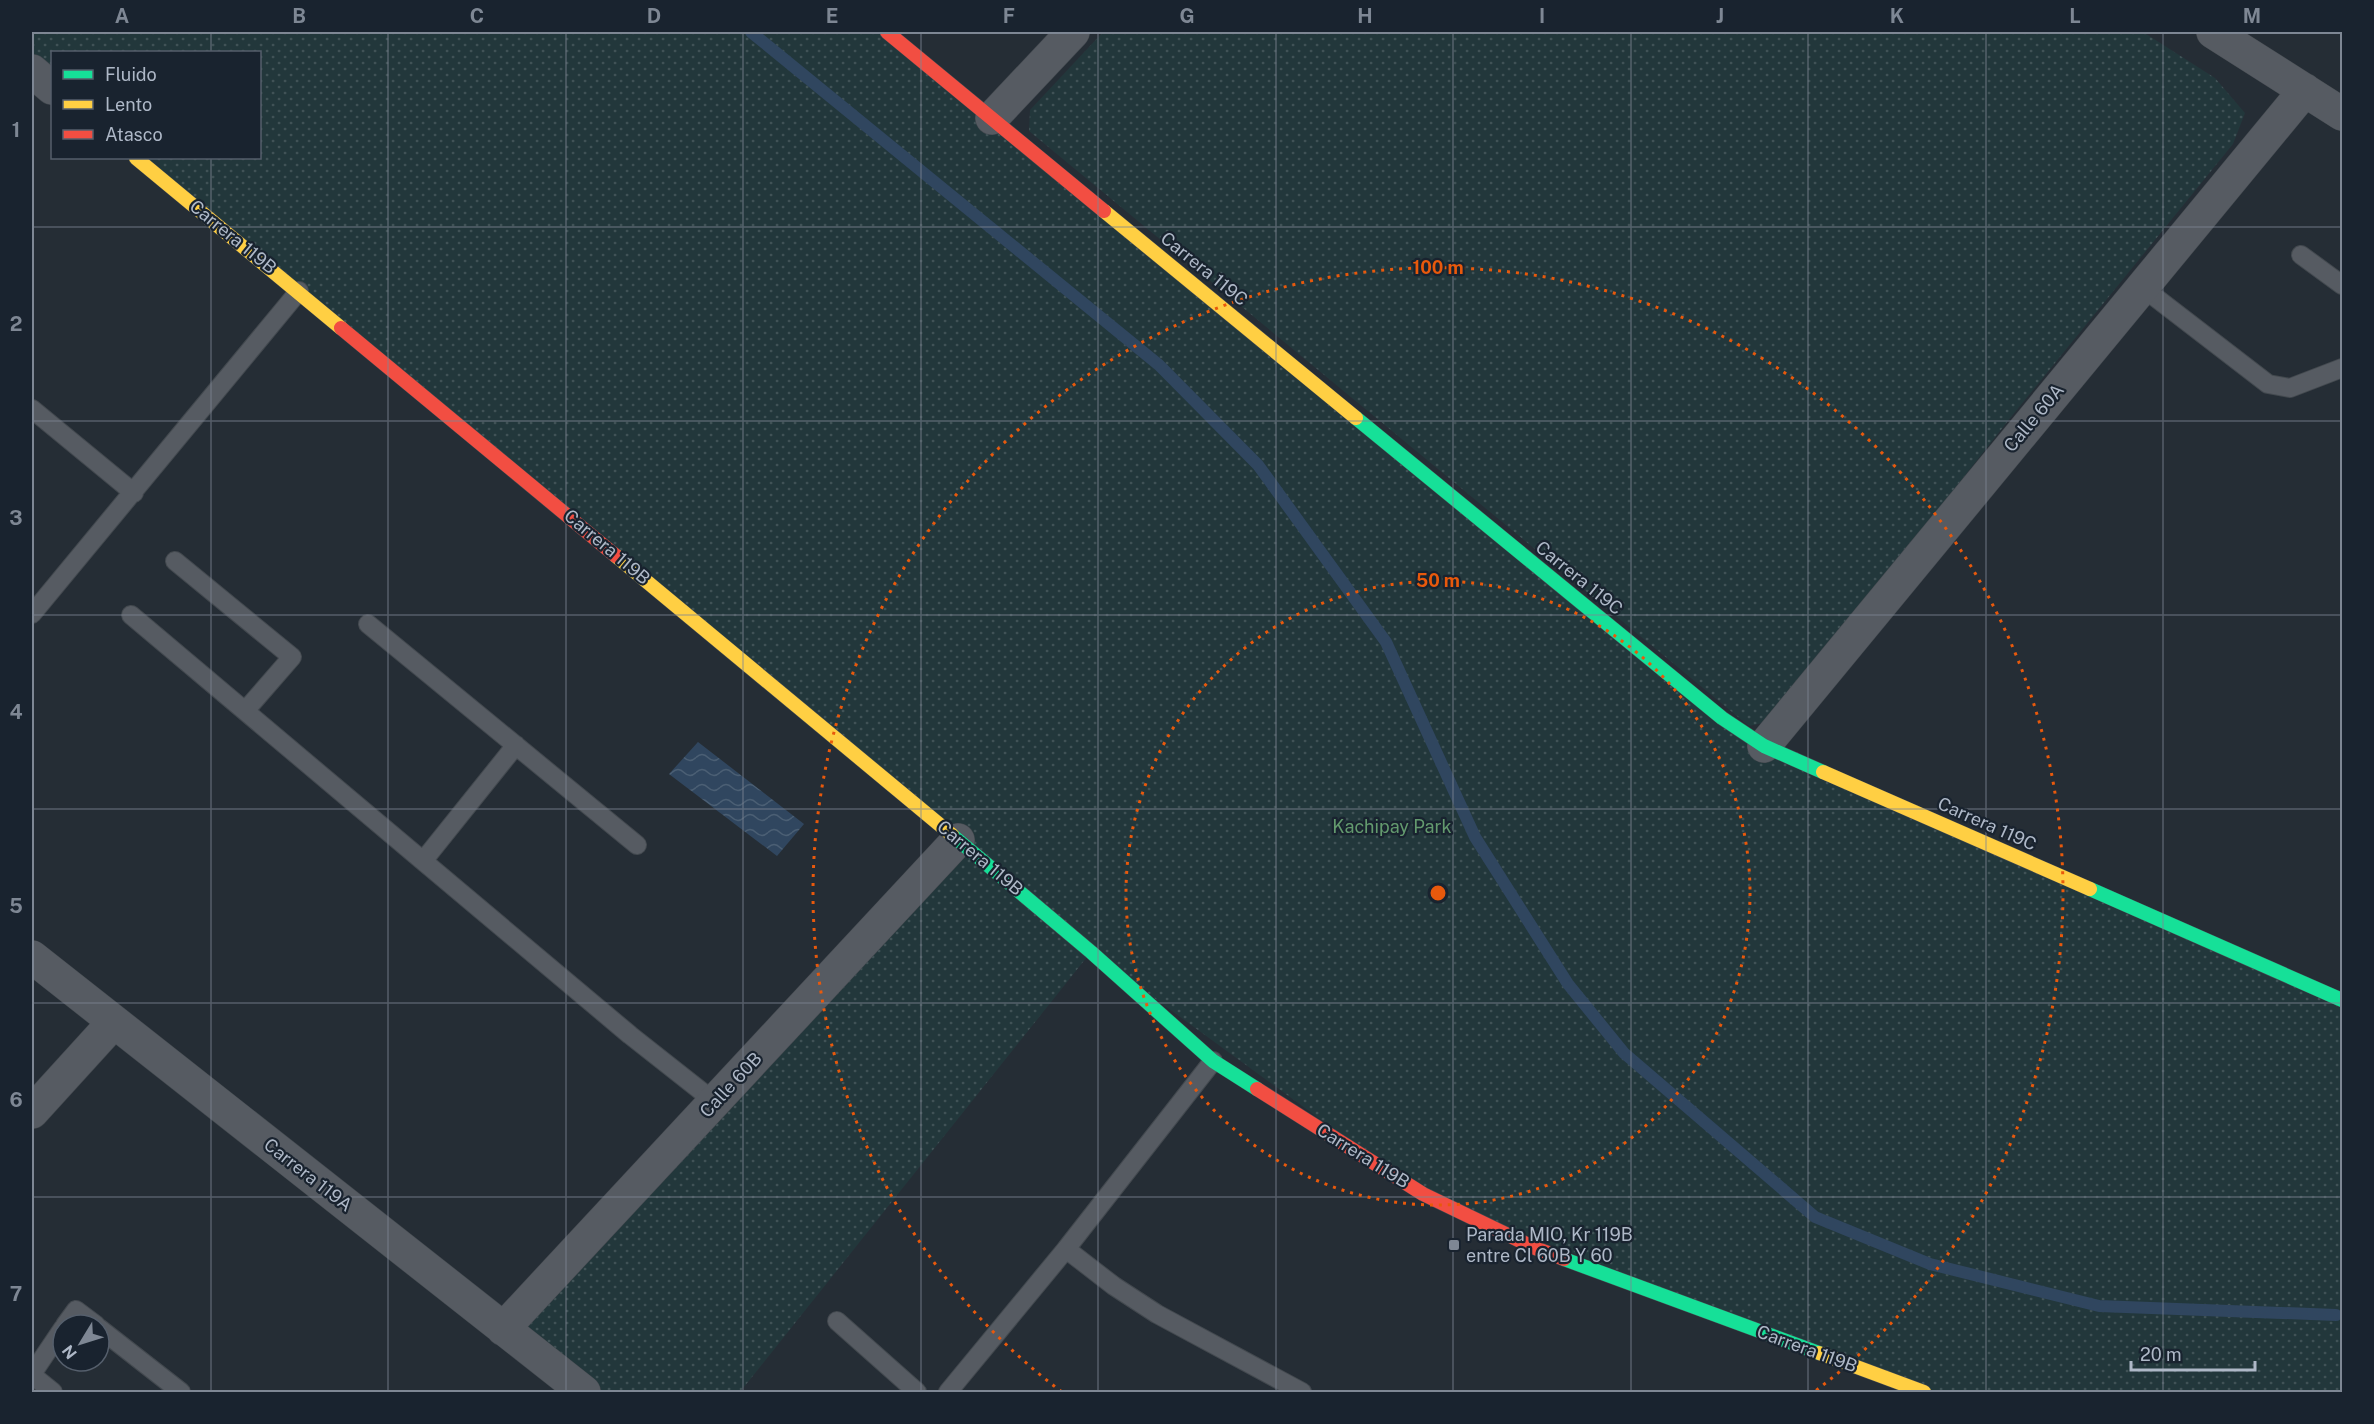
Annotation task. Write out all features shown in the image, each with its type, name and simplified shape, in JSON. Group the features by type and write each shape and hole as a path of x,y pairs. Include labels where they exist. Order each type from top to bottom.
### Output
{"street":[{"name":"Carrera 119C","path":"887,32 1722,718 1764,746 2343,1000"},
{"path":"992,118 1073,32"},
{"path":"2213,32 2343,114"},
{"path":"32,71 51,87"},
{"name":"Calle 60A","path":"1764,746 2305,90"},
{"name":"Carrera 119B","path":"137,159 958,840 1091,952 1213,1061 1423,1194 1535,1248 1924,1392"},
{"name":"Calle 60B","path":"503,1329 958,840"},
{"name":"Carrera 119A","path":"32,957 584,1392"},
{"path":"32,1112 113,1023"}],"lane":[{"path":"2301,255 2343,285"},
{"path":"2142,287 2268,384 2290,388 2343,368"},
{"path":"32,614 299,291"},
{"path":"32,409 134,493"},
{"path":"175,561 292,657 245,711"},
{"path":"131,615 630,1035 715,1102"},
{"path":"368,624 637,845"},
{"path":"423,861 516,745"},
{"path":"948,1392 1066,1249 1213,1061"},
{"path":"1066,1249 1113,1286 1157,1314 1302,1392"},
{"path":"837,1321 917,1392"},
{"path":"111,1337 181,1392"},
{"path":"51,1346 32,1374 53,1392"}],"green space":[{"name":"Kachipay Park","path":"32,32 887,32 1722,718 2342,1000 2342,1392 1924,1392 1423,1194 1091,952 740,1392 584,1392 503,1329 958,840 137,159 261,159 261,51 51,51 51,87 32,71"},
{"path":"1103,32 2143,32 2215,78 2245,113 2233,144 2011,417 1772,721 1749,726 1029,131 1030,110"}],"water":[{"path":"698,742 804,824 777,856 669,774"}],"waterway":[{"path":"751,32 1159,365 1258,465 1386,642 1475,837 1568,984 1624,1053 1815,1217 1930,1264 2099,1306 2336,1315"}],"traffic: fast":[{"path":"1356,418 1722,718 1764,746 1823,772"},
{"path":"952,835 1091,952 1213,1061 1257,1089"},
{"path":"2090,889 2342,1000"},
{"path":"1564,1259 1819,1353"}],"traffic: slow":[{"path":"137,159 341,328"},
{"path":"1104,211 1356,418"},
{"path":"616,556 952,835"},
{"path":"1823,772 2090,889"},
{"path":"1819,1353 1924,1392"}],"traffic: jam":[{"path":"887,32 1104,211"},
{"path":"341,328 616,556"},
{"path":"1257,1089 1423,1194 1535,1248 1564,1259"}],"place":[{"name":"Parada MIO, Kr 119B entre Cl 60B Y 60","path":"1454,1245"}]}
